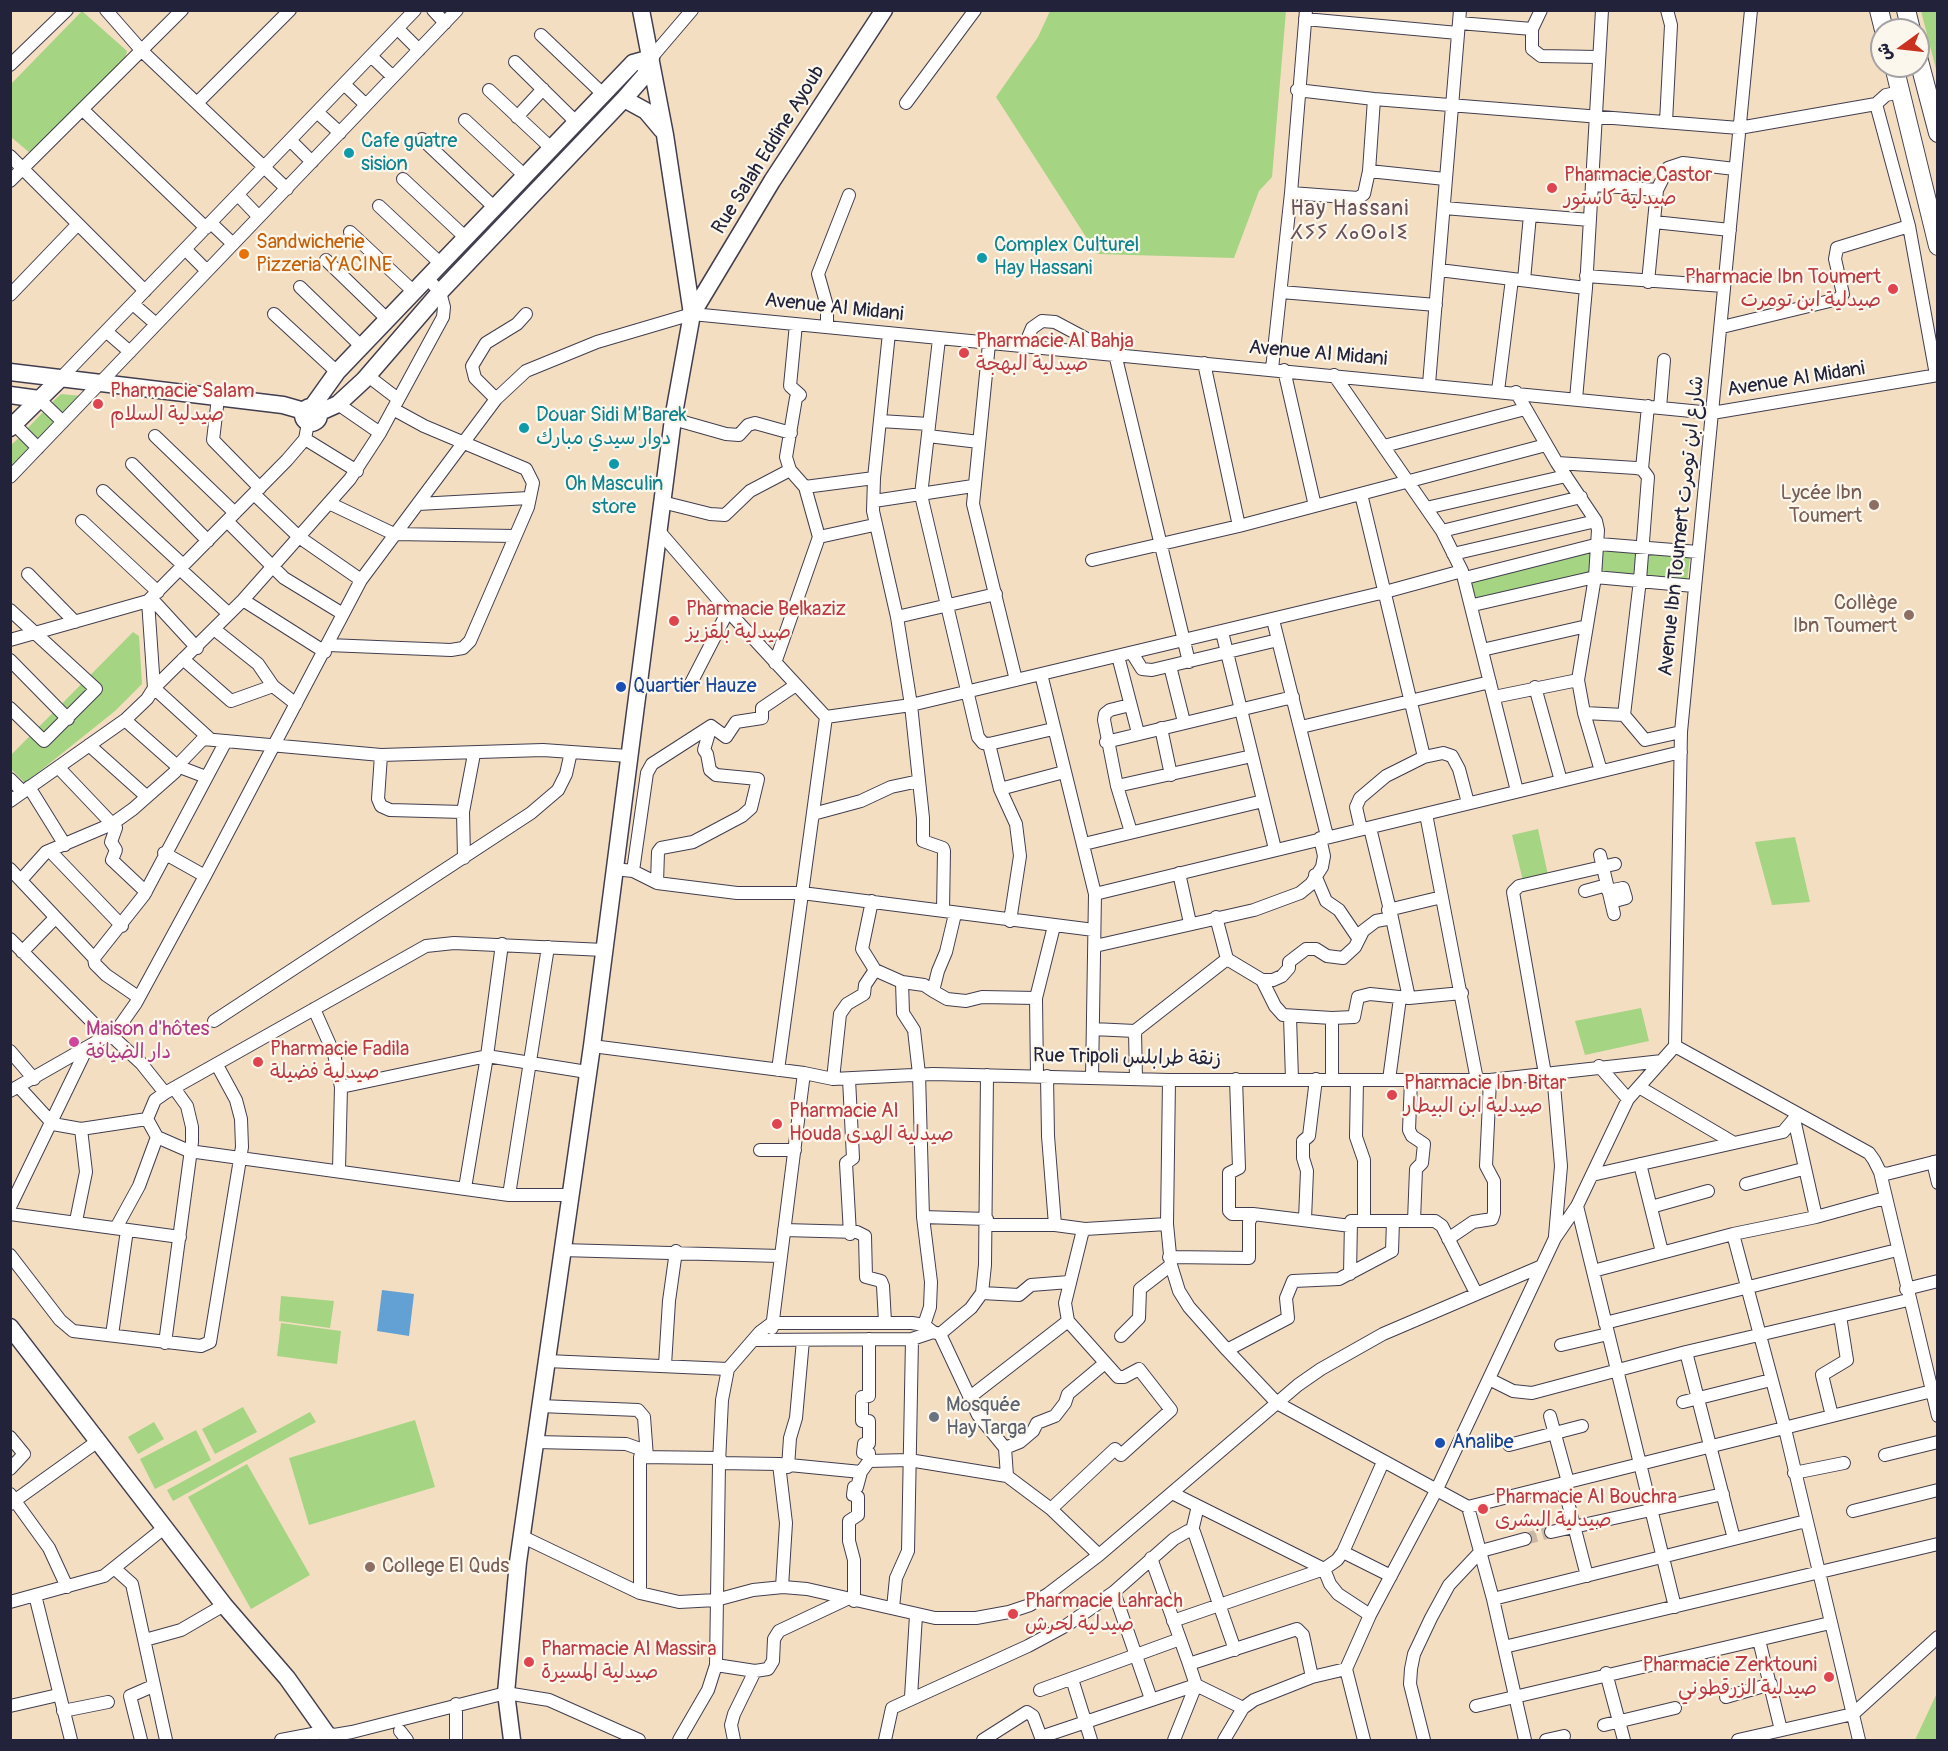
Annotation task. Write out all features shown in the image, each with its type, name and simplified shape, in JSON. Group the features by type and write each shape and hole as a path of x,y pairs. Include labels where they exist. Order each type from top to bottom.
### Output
{"main road":[{"path":"1897,78 1938,246"},
{"path":"1924,78 1938,133"}],"street":[{"path":"10,65 67,10"},
{"path":"106,10 142,51 287,189"},
{"path":"10,181 182,10"},
{"path":"198,102 290,10"},
{"path":"38,448 12,426 107,332 415,10"},
{"path":"433,10 445,23"},
{"path":"11,475 457,10"},
{"path":"512,1740 506,1693 521,1536 592,1047 673,419 692,314 665,135 641,10"},
{"path":"310,419 338,404 368,376 440,292 624,99 645,75 651,58 692,10"},
{"name":"Rue Salah Eddine Ayoub","path":"692,314 772,181 884,10"},
{"path":"906,103 975,10"},
{"path":"1541,10 1532,29 1532,45 1538,55 1598,57"},
{"path":"1576,399 1593,185 1594,117 1602,10"},
{"path":"1666,122 1671,24 1667,11 1672,10"},
{"name":"Avenue Ibn Toumert شارع ابن تومرت","path":"1675,1046 1681,732 1751,10"},
{"path":"1315,506 1278,370 1281,292 1305,15 1459,22 1532,29"},
{"path":"1429,384 1459,22"},
{"path":"398,29 419,50"},
{"path":"541,35 604,95"},
{"path":"371,56 393,77"},
{"path":"10,640 152,597 257,491 310,419 337,372 361,346 428,279 633,63 651,58"},
{"path":"515,62 576,122"},
{"path":"344,84 366,105"},
{"path":"517,117 543,89"},
{"path":"489,90 551,148"},
{"path":"1297,90 1374,99 1739,128 1876,104 1886,95 1900,92"},
{"path":"624,99 646,111 665,135"},
{"path":"1291,193 1358,198 1366,191 1374,99"},
{"path":"1876,104 1909,226 1937,375"},
{"path":"83,110 208,225 234,244"},
{"path":"317,112 340,133"},
{"path":"465,120 525,176"},
{"path":"422,139 495,208"},
{"path":"290,140 312,162"},
{"path":"10,156 144,291"},
{"path":"1648,282 1657,190 1668,168 1676,164 1735,169"},
{"path":"1369,171 1445,179"},
{"path":"403,179 466,238"},
{"path":"1593,185 1657,190"},
{"path":"238,195 260,217"},
{"path":"828,327 827,306 818,274 849,195"},
{"path":"379,206 441,264"},
{"path":"1444,208 1590,220"},
{"path":"1498,391 1530,215"},
{"path":"1654,222 1730,230"},
{"path":"10,295 78,224"},
{"path":"1722,327 1838,299 1843,294 1835,259 1837,248 1909,226"},
{"path":"350,232 414,292"},
{"path":"186,250 207,271"},
{"path":"326,260 387,319"},
{"path":"1439,270 1518,279 1724,286"},
{"path":"10,801 125,720 243,600 331,504 357,471 380,433 443,317 444,307 440,292 428,279"},
{"path":"300,287 361,346"},
{"path":"1281,292 1436,305"},
{"path":"133,304 156,324"},
{"path":"274,314 337,372"},
{"path":"496,399 475,378 472,366 486,343 517,324 526,314"},
{"path":"147,1119 81,1129 52,1124 15,1089 117,1030 138,997 275,747 361,580 496,399 520,375 541,364 628,331 692,314"},
{"name":"Avenue Al Midani","path":"692,314 989,344 1516,392 1712,413 1937,375"},
{"path":"1024,347 1032,328 1042,321 1055,322 1115,354 1189,662"},
{"path":"776,663 819,537 805,487 790,470 786,457 796,398 800,395 790,386 796,324"},
{"path":"107,332 130,352"},
{"path":"889,333 874,478 874,525 897,617 911,705 919,781 922,842 943,848 944,851 949,913 946,952 933,991"},
{"path":"939,339 921,495 978,737 983,743 989,744 1053,729"},
{"path":"989,344 973,504 1016,680"},
{"path":"1624,715 1643,548 1648,477 1642,469 1664,360"},
{"path":"1204,363 1239,525"},
{"path":"10,372 58,380 218,398 310,419 357,471"},
{"path":"1334,375 1442,531 1464,574 1516,791"},
{"path":"243,600 326,649 451,650 463,648 470,641 528,507 533,483 526,469 463,442 396,404 368,376"},
{"path":"1516,392 1557,463 1596,521 1599,544 1578,680 1584,713 1601,771"},
{"path":"10,395 39,399 63,422"},
{"path":"218,398 213,440 299,537 361,580"},
{"path":"338,404 380,433"},
{"path":"1384,446 1525,409"},
{"path":"673,419 726,434 739,435 748,425 755,423 791,433"},
{"path":"880,421 979,442"},
{"path":"155,436 231,517 284,579 343,614"},
{"path":"1092,560 1315,506 1546,445"},
{"path":"1557,463 1642,469"},
{"path":"132,464 208,541"},
{"path":"662,501 710,514 725,515 750,491 790,470"},
{"path":"1426,507 1566,476"},
{"path":"805,487 874,478"},
{"path":"874,501 973,486"},
{"path":"104,491 229,614"},
{"path":"1361,494 1424,757"},
{"path":"1442,531 1581,497"},
{"path":"418,504 529,498"},
{"path":"331,504 394,534 514,536"},
{"path":"82,521 197,648"},
{"path":"1453,554 1596,521"},
{"path":"819,537 874,525"},
{"path":"658,530 728,611 826,717"},
{"path":"826,717 911,705 1385,592 1599,544 1698,552"},
{"path":"28,574 75,622"},
{"path":"1473,605 1595,577 1694,586"},
{"path":"897,617 996,594"},
{"path":"152,597 154,688 210,739"},
{"path":"10,610 96,689 44,741 10,708"},
{"path":"690,685 728,611"},
{"path":"1095,946 1254,910 1300,893 1311,884 1324,862 1324,837 1301,727 1273,620"},
{"path":"1482,650 1587,626"},
{"path":"214,629 258,664 273,686 296,704"},
{"path":"1222,632 1275,849"},
{"path":"1132,653 1144,670 1189,662 1278,640"},
{"path":"1118,656 1138,733"},
{"path":"183,659 231,701 273,686"},
{"path":"10,660 68,718"},
{"path":"1170,666 1184,722"},
{"path":"1041,674 1095,894 1092,1078"},
{"path":"1494,697 1578,680"},
{"path":"1301,727 1412,703 1490,682"},
{"path":"711,726 726,737 736,722 762,718 762,708 796,685"},
{"path":"1535,687 1562,781"},
{"path":"1107,742 1293,696"},
{"path":"1130,705 1110,710 1105,714 1107,742 1116,786 1131,832"},
{"path":"1584,713 1624,715 1646,740 1681,732"},
{"path":"778,1070 826,717"},
{"path":"125,720 177,766 206,777"},
{"path":"633,871 650,767 711,726"},
{"path":"657,883 658,852 661,848 693,842 742,816 754,801 758,779 716,775 710,770 704,750 711,726"},
{"path":"1161,728 1171,775"},
{"path":"21,880 41,856 112,824 134,809 175,772 177,766 197,742 210,739 275,747 381,755 474,754 516,750 628,756"},
{"path":"94,958 122,926 146,892 164,853 226,741"},
{"path":"989,744 1000,789 1016,824 1020,856 1010,921"},
{"path":"89,745 146,796"},
{"path":"214,1021 464,858 553,796 562,782 571,752"},
{"path":"1095,894 1681,752"},
{"path":"1389,1080 1404,998 1390,914 1365,829 1356,807 1360,798 1386,776 1424,757 1443,753 1452,756 1459,769 1468,803"},
{"path":"464,858 463,812 474,754"},
{"path":"381,755 378,799 381,806 390,810 463,812"},
{"path":"1116,786 1252,756"},
{"path":"58,767 112,824 116,830 111,842 116,850 112,860 146,892"},
{"path":"1000,789 1064,772"},
{"path":"10,778 26,789 65,845"},
{"path":"813,814 861,801 882,790 919,781"},
{"path":"1084,844 1263,801"},
{"path":"1426,814 1477,1080"},
{"path":"51,852 122,926"},
{"path":"164,853 205,876"},
{"path":"1555,1238 1561,1166 1549,1073 1513,892 1519,886 1606,862 1610,898 1585,891"},
{"path":"10,869 94,958 95,963 106,975 138,997"},
{"path":"614,869 633,871 657,883 736,893 802,893 1094,930"},
{"path":"1179,873 1190,923"},
{"path":"1315,875 1326,901 1339,910 1358,938"},
{"path":"1216,917 1227,959 1263,980 1273,980 1282,976 1289,968 1289,963 1310,948 1327,956 1343,958 1355,947 1358,938 1376,921 1442,897"},
{"path":"872,901 862,949 875,970 902,982 924,985 947,999 966,1001 982,997 1036,998"},
{"path":"22,952 55,918"},
{"path":"1054,926 1036,998 1055,1224"},
{"path":"10,939 106,1036 115,1040 187,1106 192,1127 165,1343"},
{"path":"147,1119 155,1100 169,1091 426,946 454,943 502,944 604,950"},
{"path":"465,1188 487,1056 502,944"},
{"path":"509,1194 548,947"},
{"path":"1093,1029 1135,1031 1227,959"},
{"path":"833,1079 840,1014 847,1004 864,994 865,985 875,970"},
{"path":"1263,980 1279,1012 1290,1017 1351,1019 1360,996 1370,994 1404,998 1462,993"},
{"path":"902,982 903,1013 916,1037 923,1217 931,1282 932,1331 978,1415 1005,1448 1007,1476"},
{"path":"314,1010 334,1054 342,1088 339,1169"},
{"path":"1290,1017 1292,1079"},
{"path":"1332,1018 1332,1080"},
{"path":"1135,1031 1136,1079"},
{"path":"1364,1740 1346,1670 1370,1615 1437,1489 1555,1238 1577,1206 1628,1099 1675,1046 1795,1117 1869,1153 1880,1172 1907,1294 1938,1416"},
{"path":"10,1207 52,1124 87,1047"},
{"name":"Rue Tripoli زنقة طرابلس","path":"592,1047 804,1072 833,1079 919,1074 1169,1080 1490,1080 1599,1066 1662,1061"},
{"path":"10,1051 34,1079"},
{"path":"342,1088 487,1056 587,1072"},
{"path":"10,1255 66,1326 81,1333 201,1346 210,1342 238,1159 242,1147 241,1119 230,1085 217,1065"},
{"path":"1599,1066 1628,1099"},
{"path":"772,1338 780,1256 804,1072"},
{"path":"754,1340 772,1338 912,1339 932,1331 971,1308 982,1293 987,1222 987,1075"},
{"path":"849,1079 853,1158 846,1163 850,1234"},
{"path":"1236,1079 1239,1168 1229,1173 1229,1211 1232,1214 1253,1214 1351,1226"},
{"path":"1305,1220 1307,1171 1303,1158 1304,1141 1309,1136 1316,1079"},
{"path":"1169,1080 1167,1224 1170,1261 1179,1292 1227,1350 1277,1403 1468,1507 1493,1599 1525,1740"},
{"path":"1357,1080 1356,1137 1364,1160 1364,1221"},
{"path":"1411,1080 1409,1130 1412,1136 1424,1144 1422,1163 1416,1169 1414,1221"},
{"path":"1448,1239 1473,1221 1492,1219 1494,1213 1494,1181 1486,1167 1490,1080"},
{"path":"1640,1087 1734,1143"},
{"path":"1592,1175 1783,1132 1795,1117"},
{"path":"1795,1117 1803,1169 1816,1217"},
{"path":"147,1119 157,1137 189,1151 238,1159 339,1169 509,1194 570,1195"},
{"path":"76,1221 86,1172 81,1129"},
{"path":"112,1335 121,1229 157,1137"},
{"path":"760,1150 795,1150"},
{"path":"1880,1172 1886,1174 1935,1162 1938,1183"},
{"path":"1640,1164 1662,1252"},
{"path":"1746,1184 1803,1169"},
{"path":"10,1178 20,1190"},
{"path":"1651,1207 1708,1191"},
{"path":"1593,1271 1733,1234 1816,1217 1886,1198"},
{"path":"1577,1206 1675,1607"},
{"path":"10,1214 76,1221 180,1237"},
{"path":"1121,1336 1139,1318 1140,1289 1170,1261 1249,1258 1249,1222 1253,1214"},
{"path":"923,1217 1055,1224 1085,1229 1167,1224"},
{"path":"1350,1274 1352,1221 1438,1222 1476,1293"},
{"path":"1227,1350 1288,1318 1286,1298 1293,1281 1336,1280 1393,1250 1393,1221"},
{"path":"1052,1509 1115,1449 1121,1455 1171,1410 1139,1369 1124,1377 1118,1377 1068,1321 1065,1304 1069,1282 1085,1229"},
{"path":"784,1230 850,1234 857,1232 865,1236 866,1277 881,1281 884,1286 885,1322"},
{"path":"1733,1234 1785,1429 1860,1740"},
{"path":"561,1250 676,1251 780,1256"},
{"path":"1561,1345 1607,1328 1748,1287 1897,1250"},
{"path":"665,1365 669,1301 676,1251"},
{"path":"521,1536 640,1593 679,1602 716,1600 753,1590 782,1587 807,1589 935,1618 976,1618 1009,1612 1030,1605 1048,1594 1099,1555 1298,1385 1354,1349 1476,1293 1542,1266"},
{"path":"1489,1379 1513,1391 1527,1393 1686,1352 1840,1316 1907,1294 1938,1281"},
{"path":"982,1293 1019,1294 1031,1285 1069,1282"},
{"path":"1832,1416 1822,1375 1847,1360 1840,1316"},
{"path":"970,1397 1068,1321"},
{"path":"680,1740 708,1690 716,1665 719,1460 722,1400 728,1369 772,1323 885,1322 932,1331"},
{"path":"818,1339 819,1323"},
{"path":"13,1336 98,1441 224,1605 287,1678 327,1736"},
{"path":"850,1600 854,1560 849,1541 849,1521 858,1515 858,1497 853,1495 861,1472 869,1461 869,1454 863,1453 864,1444 869,1443 869,1421 862,1421 862,1396 869,1396 869,1339"},
{"path":"893,1608 896,1578 908,1551 912,1339"},
{"path":"782,1587 786,1517 783,1466 796,1418 802,1340"},
{"path":"1686,1352 1734,1539"},
{"path":"547,1361 728,1369"},
{"path":"1005,1448 1020,1442 1033,1431 1037,1423 1054,1416 1065,1403 1068,1395 1105,1363"},
{"path":"1683,1402 1771,1380"},
{"path":"1468,1507 1932,1391"},
{"path":"540,1406 638,1410 644,1417 647,1454"},
{"path":"1550,1416 1587,1576"},
{"path":"1509,1445 1582,1426"},
{"path":"10,1437 24,1454 10,1468"},
{"path":"67,1587 49,1548 12,1500 98,1441"},
{"path":"535,1442 626,1444 647,1454 861,1472"},
{"path":"1885,1455 1938,1442"},
{"path":"640,1593 640,1457 647,1454"},
{"path":"869,1461 909,1460 1007,1476 1052,1509 1099,1555"},
{"path":"1173,1621 1324,1569 1343,1552 1383,1462"},
{"path":"1794,1473 1844,1463"},
{"path":"1853,1511 1938,1490"},
{"path":"1172,1493 1324,1569 1330,1584 1338,1594 1370,1615"},
{"path":"1551,1532 1723,1494"},
{"path":"1198,1506 1192,1531 1236,1650"},
{"path":"1493,1599 1806,1521"},
{"path":"10,1602 104,1576 164,1528"},
{"path":"885,1740 892,1708 1045,1638 1079,1618 1114,1592 1174,1539 1192,1531"},
{"path":"1424,1740 1410,1684 1414,1654 1449,1585 1481,1551 1525,1539"},
{"path":"1504,1647 1938,1544"},
{"path":"1343,1552 1391,1576"},
{"path":"1151,1558 1196,1685 1174,1740"},
{"path":"114,1568 132,1584 166,1740"},
{"path":"1114,1592 1151,1700"},
{"path":"35,1595 71,1740"},
{"path":"716,1665 755,1671 772,1666 774,1639 779,1631 850,1600"},
{"path":"145,1640 181,1630 224,1605"},
{"path":"910,1698 916,1615"},
{"path":"1476,1706 1606,1673 1830,1623"},
{"path":"1189,1665 1297,1629 1303,1635 1312,1677"},
{"path":"1740,1740 1853,1714 1938,1636"},
{"path":"1040,1690 1180,1639"},
{"path":"1759,1640 1781,1730"},
{"path":"1224,1740 1243,1708 1265,1694 1312,1677 1346,1670"},
{"path":"734,1740 731,1725 734,1714 755,1671"},
{"path":"1606,1673 1624,1740"},
{"path":"1072,1679 1091,1740"},
{"path":"1726,1697 1771,1684"},
{"path":"983,1740 1028,1712 1034,1716 1041,1739 1196,1685 1243,1708"},
{"path":"141,1740 130,1696 134,1692 153,1686"},
{"path":"281,1740 352,1732 506,1693 549,1701 639,1740"},
{"path":"10,1706 58,1695"},
{"path":"63,1711 108,1702"},
{"path":"456,1704 456,1740"},
{"path":"1604,1725 1675,1708"},
{"path":"1546,1740 1564,1736"}],"green space":[{"path":"82,11 127,51 125,59 30,153 11,137 11,84"},
{"path":"1050,11 1286,11 1272,177 1259,191 1234,258 1097,254 996,97 1038,37"},
{"path":"1921,11 1937,11 1937,73 1930,46 1930,18 1923,18"},
{"path":"61,394 82,396 62,417 49,405"},
{"path":"45,410 57,422 37,443 25,431"},
{"path":"20,437 32,448 11,468 10,446"},
{"path":"1596,549 1593,574 1475,601 1468,577"},
{"path":"1602,550 1639,551 1640,577 1600,573"},
{"path":"1647,552 1690,557 1687,581 1646,576"},
{"path":"133,632 139,636 142,684 115,711 25,783 11,769 10,756"},
{"path":"1538,829 1548,875 1523,881 1512,835"},
{"path":"1795,837 1810,902 1772,905 1755,842"},
{"path":"1641,1008 1649,1041 1585,1055 1575,1021"},
{"path":"281,1296 334,1301 330,1328 279,1321"},
{"path":"281,1323 341,1331 337,1364 277,1356"},
{"path":"243,1407 257,1432 215,1454 202,1429"},
{"path":"310,1412 316,1422 173,1501 167,1490"},
{"path":"415,1420 435,1487 309,1525 289,1458"},
{"path":"154,1422 164,1439 138,1454 128,1437"},
{"path":"196,1430 211,1460 155,1489 140,1459"},
{"path":"247,1464 310,1575 251,1609 188,1497"},
{"path":"1937,1693 1937,1740 1915,1740"}],"water":[{"path":"382,1290 414,1294 409,1336 377,1331"}],"tunnel":[{"path":"1525,1539 1551,1532"}],"place":[{"name":"Cafe guatre sision","path":"349,153"},
{"name":"Pharmacie Castor صيدلية كاستور","path":"1552,188"},
{"name":"Sandwicherie Pizzeria YACINE","path":"244,254"},
{"name":"Complex Culturel Hay Hassani","path":"982,258"},
{"name":"Pharmacie Ibn Toumert صيدلية ابن تومرت","path":"1893,289"},
{"name":"Pharmacie Al Bahja صيدلية البهجة","path":"964,353"},
{"name":"Pharmacie Salam صيدلية السلام","path":"98,404"},
{"name":"Douar Sidi M'Barek دوار سيدي مبارك","path":"524,428"},
{"name":"Oh Masculin store","path":"614,464"},
{"name":"Lycée Ibn Toumert","path":"1874,505"},
{"name":"Collège Ibn Toumert","path":"1909,615"},
{"name":"Pharmacie Belkaziz صيدلية بلقزيز","path":"674,621"},
{"name":"Quartier Hauze","path":"621,687"},
{"name":"Maison d'hôtes دار الضيافة","path":"74,1042"},
{"name":"Pharmacie Fadila صيدلية فضيلة","path":"258,1062"},
{"name":"Pharmacie Ibn Bitar صيدلية ابن البيطار","path":"1392,1095"},
{"name":"Pharmacie Al Houda صيدلية الهدى","path":"777,1124"},
{"name":"Mosquée Hay Targa","path":"934,1417"},
{"name":"Analibe","path":"1440,1443"},
{"name":"Pharmacie Al Bouchra صيدلية البشرى","path":"1483,1509"},
{"name":"College El Quds","path":"370,1567"},
{"name":"Pharmacie Lahrach صيدلية لحرش","path":"1013,1614"},
{"name":"Pharmacie Al Massira صيدلية المسيرة","path":"529,1662"},
{"name":"Pharmacie Zerktouni صيدلية الزرقطوني","path":"1829,1677"}],"district":[{"name":"Hay Hassani ⵃⵢⵢ ⵃⴰⵙⴰⵏⵉ","path":"1350,222"}]}
